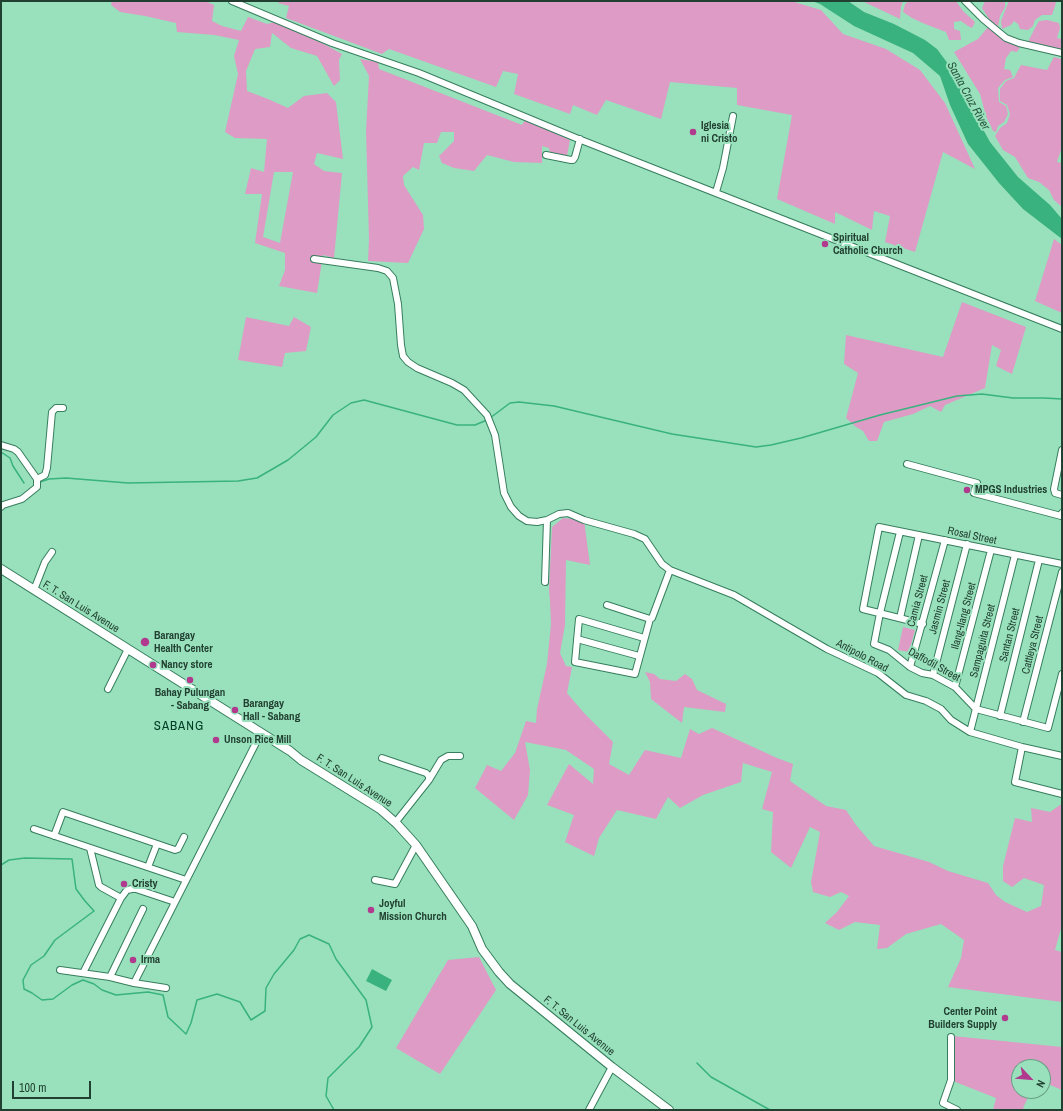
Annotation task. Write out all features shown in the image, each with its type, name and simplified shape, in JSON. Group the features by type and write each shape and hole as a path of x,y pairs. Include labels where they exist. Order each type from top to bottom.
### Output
{"main road":[{"name":"F. T. San Luis Avenue","path":"1,570 128,648 290,751 300,760 380,809 416,845 472,926 482,949 510,984 612,1067 669,1110"}],"street":[{"path":"232,1 332,43 419,73 580,139 1062,329"},
{"path":"965,1 983,19 1006,38 1019,43 1062,53"},
{"path":"716,192 723,168 733,116"},
{"path":"546,155 574,160 580,139"},
{"path":"314,259 378,268 387,271 393,278 398,304 403,356 408,362 417,368 452,383 464,390 487,415 495,435 504,493 511,507 520,516 527,521 536,522 547,520 558,514 568,513 584,520 634,534 645,539 662,564 670,570 652,618 650,619 635,674 575,662 579,619 644,638"},
{"path":"37,479 46,473 52,412 56,408 63,408"},
{"path":"1,445 14,449 18,452 37,479 37,487 22,499 1,507"},
{"path":"1062,450 1054,489 1055,493 1062,495"},
{"path":"907,464 977,484 974,493 1061,516 1062,513"},
{"path":"545,582 547,520"},
{"name":"Rosal Street","path":"880,613 863,609 879,527 1062,564"},
{"path":"900,532 880,613 923,624"},
{"path":"900,618 920,535"},
{"name":"Camia Street","path":"910,667 945,540"},
{"name":"Jasmin Street","path":"933,675 967,544"},
{"name":"Ilang-Ilang Street","path":"955,687 991,550"},
{"path":"34,590 45,562 52,552"},
{"name":"Sampaguita Street","path":"970,732 1015,555"},
{"name":"Santan Street","path":"1000,716 1039,560"},
{"name":"Antipolo Road","path":"670,570 734,595 827,649 878,673 906,695 926,701 941,708 950,720 970,732 1022,747 1062,756"},
{"name":"Cattleya Street","path":"1023,722 1062,572"},
{"path":"607,605 650,619"},
{"name":"Daffodil Street","path":"880,613 874,644 889,650 910,667 922,673 933,675 955,687 976,710"},
{"path":"577,639 640,656"},
{"path":"108,689 128,648"},
{"path":"976,710 1048,728 1062,674"},
{"path":"134,983 261,733"},
{"path":"1022,747 1015,782 1062,794"},
{"path":"395,823 429,780 441,760 448,756 460,756"},
{"path":"382,758 426,773 429,776 429,780"},
{"path":"54,836 63,812 175,850 178,849 184,837"},
{"path":"34,829 186,880"},
{"path":"148,867 157,844"},
{"path":"375,880 395,884 416,845"},
{"path":"90,848 99,885 121,898"},
{"path":"84,973 121,898 128,890 132,889 175,902"},
{"path":"110,977 143,909"},
{"path":"60,970 110,977 134,983 166,988"},
{"path":"940,1110 951,1080 951,1038"},
{"path":"589,1110 612,1067"},
{"path":"943,1103 956,1110"}],"shaded area":[{"path":"112,1 205,1 214,5 212,21 222,26 241,31 248,17 267,24 275,22 324,44 342,54 339,60 340,80 334,86 317,56 291,48 272,33 270,47 255,49 246,71 247,91 288,108 304,96 327,93 336,102 343,159 317,153 314,164 324,171 342,173 334,258 323,255 317,293 279,286 285,270 285,253 255,243 262,194 245,194 251,168 264,172 267,139 235,138 225,132 238,74 234,56 239,40 214,35 177,32 176,23 120,12 111,5","holes":["274,172 293,172 280,243 263,237"]},
{"path":"279,1 791,1 821,10 843,34 886,49 920,70 945,103 975,169 943,152 915,252 885,242 890,216 874,211 872,230 835,212 835,224 777,199 792,115 737,105 737,88 670,82 661,119 606,100 597,115 573,105 570,114 514,94 518,74 503,71 496,87 389,49 382,54 286,18 289,6 278,3"},
{"path":"812,1 848,1 864,12 894,24 925,40 937,49 960,80 972,109 990,142 1018,177 1050,205 1062,219 1062,239 1023,209 999,183 968,144 950,105 940,76 913,53 854,26 820,4"},
{"path":"862,1 903,1 900,19"},
{"path":"909,1 956,1 963,11 975,22 972,28 961,21 954,22 954,29 960,31 961,40 949,40 946,32 912,18 903,12 905,4"},
{"path":"985,1 1005,1 1005,7 1000,16 998,27 989,19 982,8"},
{"path":"1008,1 1054,1 1056,3 1052,15 1042,15 1035,20 1033,26 1028,30 1020,29 1018,24 1014,21 1011,25 1002,29 1001,21"},
{"path":"1047,20 1059,23 1060,28 1057,38 1062,39 1062,57 1025,48 1039,21"},
{"path":"988,27 1004,40 1020,47 1017,52 1011,51 1006,58 1004,69 1010,70 1013,77 1005,80 998,88 999,102 1006,106 1008,114 1004,122 998,126 996,132 993,131 986,116 980,94 954,52 978,39"},
{"path":"1054,57 1062,59 1062,147 1057,162 1062,163 1062,207 1054,200 1049,190 1039,182 1028,178 1015,157 1003,150 995,136 1000,128 1007,123 1010,114 1007,105 1000,101 1000,89 1006,81 1014,78 1021,65 1047,70"},
{"path":"360,59 378,62 379,69 522,125 525,120 570,140 567,156 550,153 549,148 542,146 542,163 514,162 487,155 474,171 454,168 442,163 439,156 454,141 454,132 441,132 437,143 424,143 419,170 413,167 403,176 404,185 423,215 424,229 408,263 368,261 369,239 366,131 369,76"},
{"path":"1054,239 1062,245 1062,313 1035,301"},
{"path":"962,302 1026,327 1012,374 996,366 1001,350 992,345 985,388 945,405 941,412 930,406 913,414 884,422 877,441 869,441 863,431 846,418 858,373 844,364 846,335 943,357"},
{"path":"246,317 289,326 294,317 311,327 306,351 285,353 282,367 238,360"},
{"path":"563,518 584,520 590,565 566,560 565,625 560,653 566,666 572,667 567,693 584,713 613,742 609,764 629,775 645,750 681,758 690,729 699,734 712,728 793,764 790,781 826,806 846,810 856,825 874,846 929,862 948,871 988,883 996,895 1005,902 1027,912 1041,906 1044,885 1024,878 1012,887 1003,881 1003,866 1015,818 1032,822 1031,808 1050,812 1062,805 1062,925 1055,950 1062,952 1062,1002 948,987 961,958 964,940 941,924 906,934 887,948 877,949 880,925 855,922 839,930 825,923 837,912 849,896 841,892 830,897 813,892 811,882 820,832 810,827 791,868 771,852 773,812 762,809 772,772 743,763 741,782 703,795 680,808 668,797 656,819 617,810 599,838 594,856 565,842 574,815 547,805 569,764 593,784 594,769 566,750 525,742 530,770 528,795 514,820 475,788 487,765 501,771 515,753 526,721 536,723 537,709 547,664 551,624 549,590 552,527"},
{"path":"903,627 915,630 909,652 898,650"},
{"path":"645,672 654,674 660,679 676,681 685,674 692,679 697,690 726,704 725,712 684,707 682,723 651,699 650,682"},
{"path":"479,957 496,990 440,1074 396,1048 448,960"},
{"path":"372,969 392,980 386,991 366,981"},
{"path":"953,1036 1062,1047 1062,1090 1051,1085 1051,1059 1011,1059 1011,1099 1027,1099 1023,1108 1026,1110 993,1110 996,1098 953,1081"}],"waterway":[{"path":"490,418 510,403 519,402 554,406 672,434 756,447 801,438 880,415 957,396 982,394 1013,398 1062,399"},
{"path":"40,482 49,479 66,478 128,483 238,481 257,478 288,460 316,437 333,415 351,403 364,400 457,425 475,425 487,420"},
{"path":"1,452 10,458 13,466 24,483"},
{"path":"1,865 9,860 25,858 72,859 76,889 94,911 55,940 44,956 31,965 23,980 24,989 42,1000 53,999 72,985 83,980 94,984 102,990 116,995 148,992 163,995 168,1017 186,1034 191,1023 197,1000 217,994 240,1002 251,1020 265,1011 266,988 274,974 294,950 300,939 309,935 329,944 336,959 366,1000 372,1027 359,1047 328,1078 326,1096 334,1110"},
{"path":"697,1063 711,1077 770,1110"}],"place":[{"name":"Iglesia ni Cristo","path":"693,132"},
{"name":"Spiritual Catholic Church","path":"825,244"},
{"name":"MPGS Industries","path":"967,490"},
{"name":"Barangay Health Center","path":"145,642"},
{"name":"Nancy store","path":"153,665"},
{"name":"Bahay Pulungan - Sabang","path":"190,680"},
{"name":"Barangay Hall - Sabang","path":"235,710"},
{"name":"Unson Rice Mill","path":"216,740"},
{"name":"Cristy","path":"124,884"},
{"name":"Joyful Mission Church","path":"371,910"},
{"name":"Irma","path":"133,960"},
{"name":"Center Point Builders Supply","path":"1005,1018"}],"district":[{"name":"SABANG","path":"179,727"}],"water label":[{"name":"Santa Cruz River","path":"968,96"}]}
